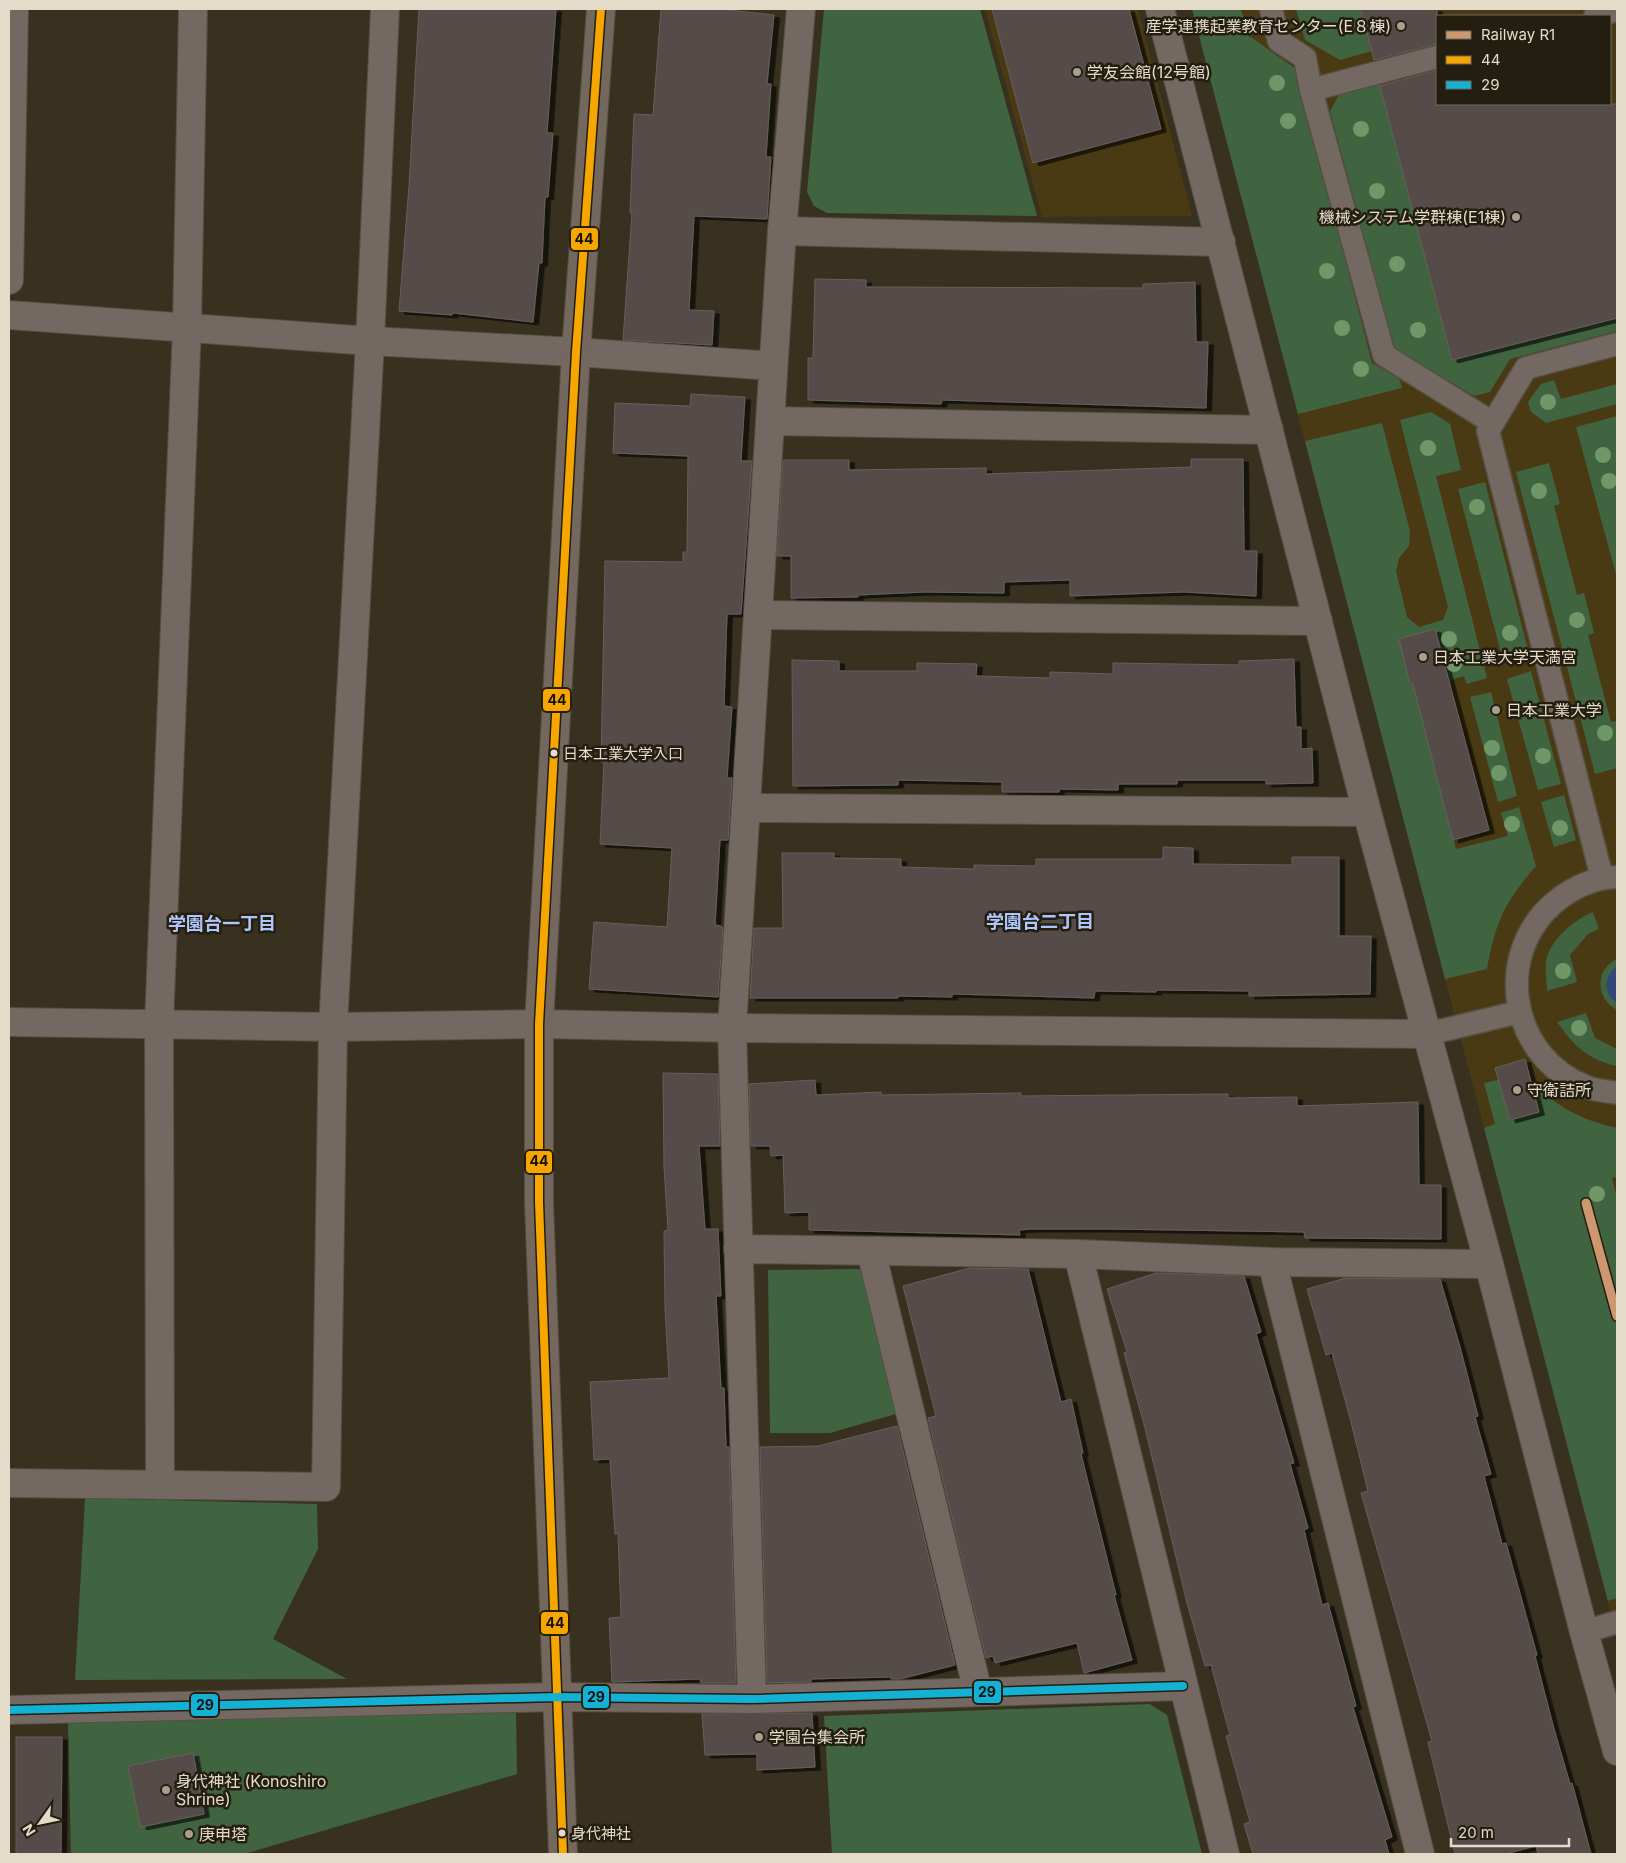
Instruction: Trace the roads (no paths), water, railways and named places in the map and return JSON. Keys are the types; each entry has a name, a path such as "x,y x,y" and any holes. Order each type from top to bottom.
{"main road":[{"path":"563,1854 539,1202 539,1024 576,352 601,9"}],"street":[{"path":"9,280 14,9"},
{"path":"160,1485 159,1024 187,326 192,9"},
{"path":"9,1483 326,1487 333,1027 370,341 385,9"},
{"path":"752,1699 732,1028 782,232 801,9"},
{"path":"1160,9 1367,812 1489,1264 1584,1632 1617,1751"},
{"path":"782,232 1221,242"},
{"path":"9,315 187,326 370,341 576,352 773,366"},
{"path":"770,422 1269,430"},
{"path":"758,615 1318,621"},
{"path":"746,808 1367,812"},
{"path":"9,1022 333,1027 539,1024 732,1028 1427,1034"},
{"path":"738,1249 1078,1254 1272,1262 1489,1264"},
{"path":"871,1251 978,1692"},
{"path":"1078,1254 1225,1854"},
{"path":"1272,1262 1420,1854"},
{"path":"9,1710 557,1697 752,1699 1183,1686"}],"lane":[{"path":"1271,9 1279,40 1305,58 1311,90 1384,355 1493,422"},
{"path":"1598,15 1617,10"},
{"path":"1311,90 1436,57"},
{"path":"1617,344 1526,368 1488,431 1610,877 1569,890 1542,913 1524,942 1516,977 1519,1012 1533,1044 1557,1070 1588,1088 1617,1093"},
{"path":"1427,1034 1519,1012"},
{"path":"1584,1632 1617,1622"}],"water":[{"path":"1617,966 1617,1003 1609,994 1606,984 1609,975"}],"rail line":[{"name":"R1","path":"1586,1203 1617,1316"}],"place":[{"name":"産学連携起業教育センター(E８棟)","path":"1401,26"},
{"name":"学友会館(12号館)","path":"1077,72"},
{"name":"機械システム学群棟(E1棟)","path":"1516,217"},
{"name":"日本工業大学天満宮","path":"1423,657"},
{"name":"日本工業大学","path":"1496,710"},
{"name":"日本工業大学入口","path":"554,753"},
{"name":"守衛詰所","path":"1517,1090"},
{"name":"学園台集会所","path":"759,1737"},
{"name":"身代神社 (Konoshiro Shrine)","path":"166,1790"},
{"name":"身代神社","path":"562,1833"},
{"name":"庚申塔","path":"189,1834"}],"district":[{"name":"学園台二丁目","path":"1040,922"},
{"name":"学園台一丁目","path":"222,924"}]}
